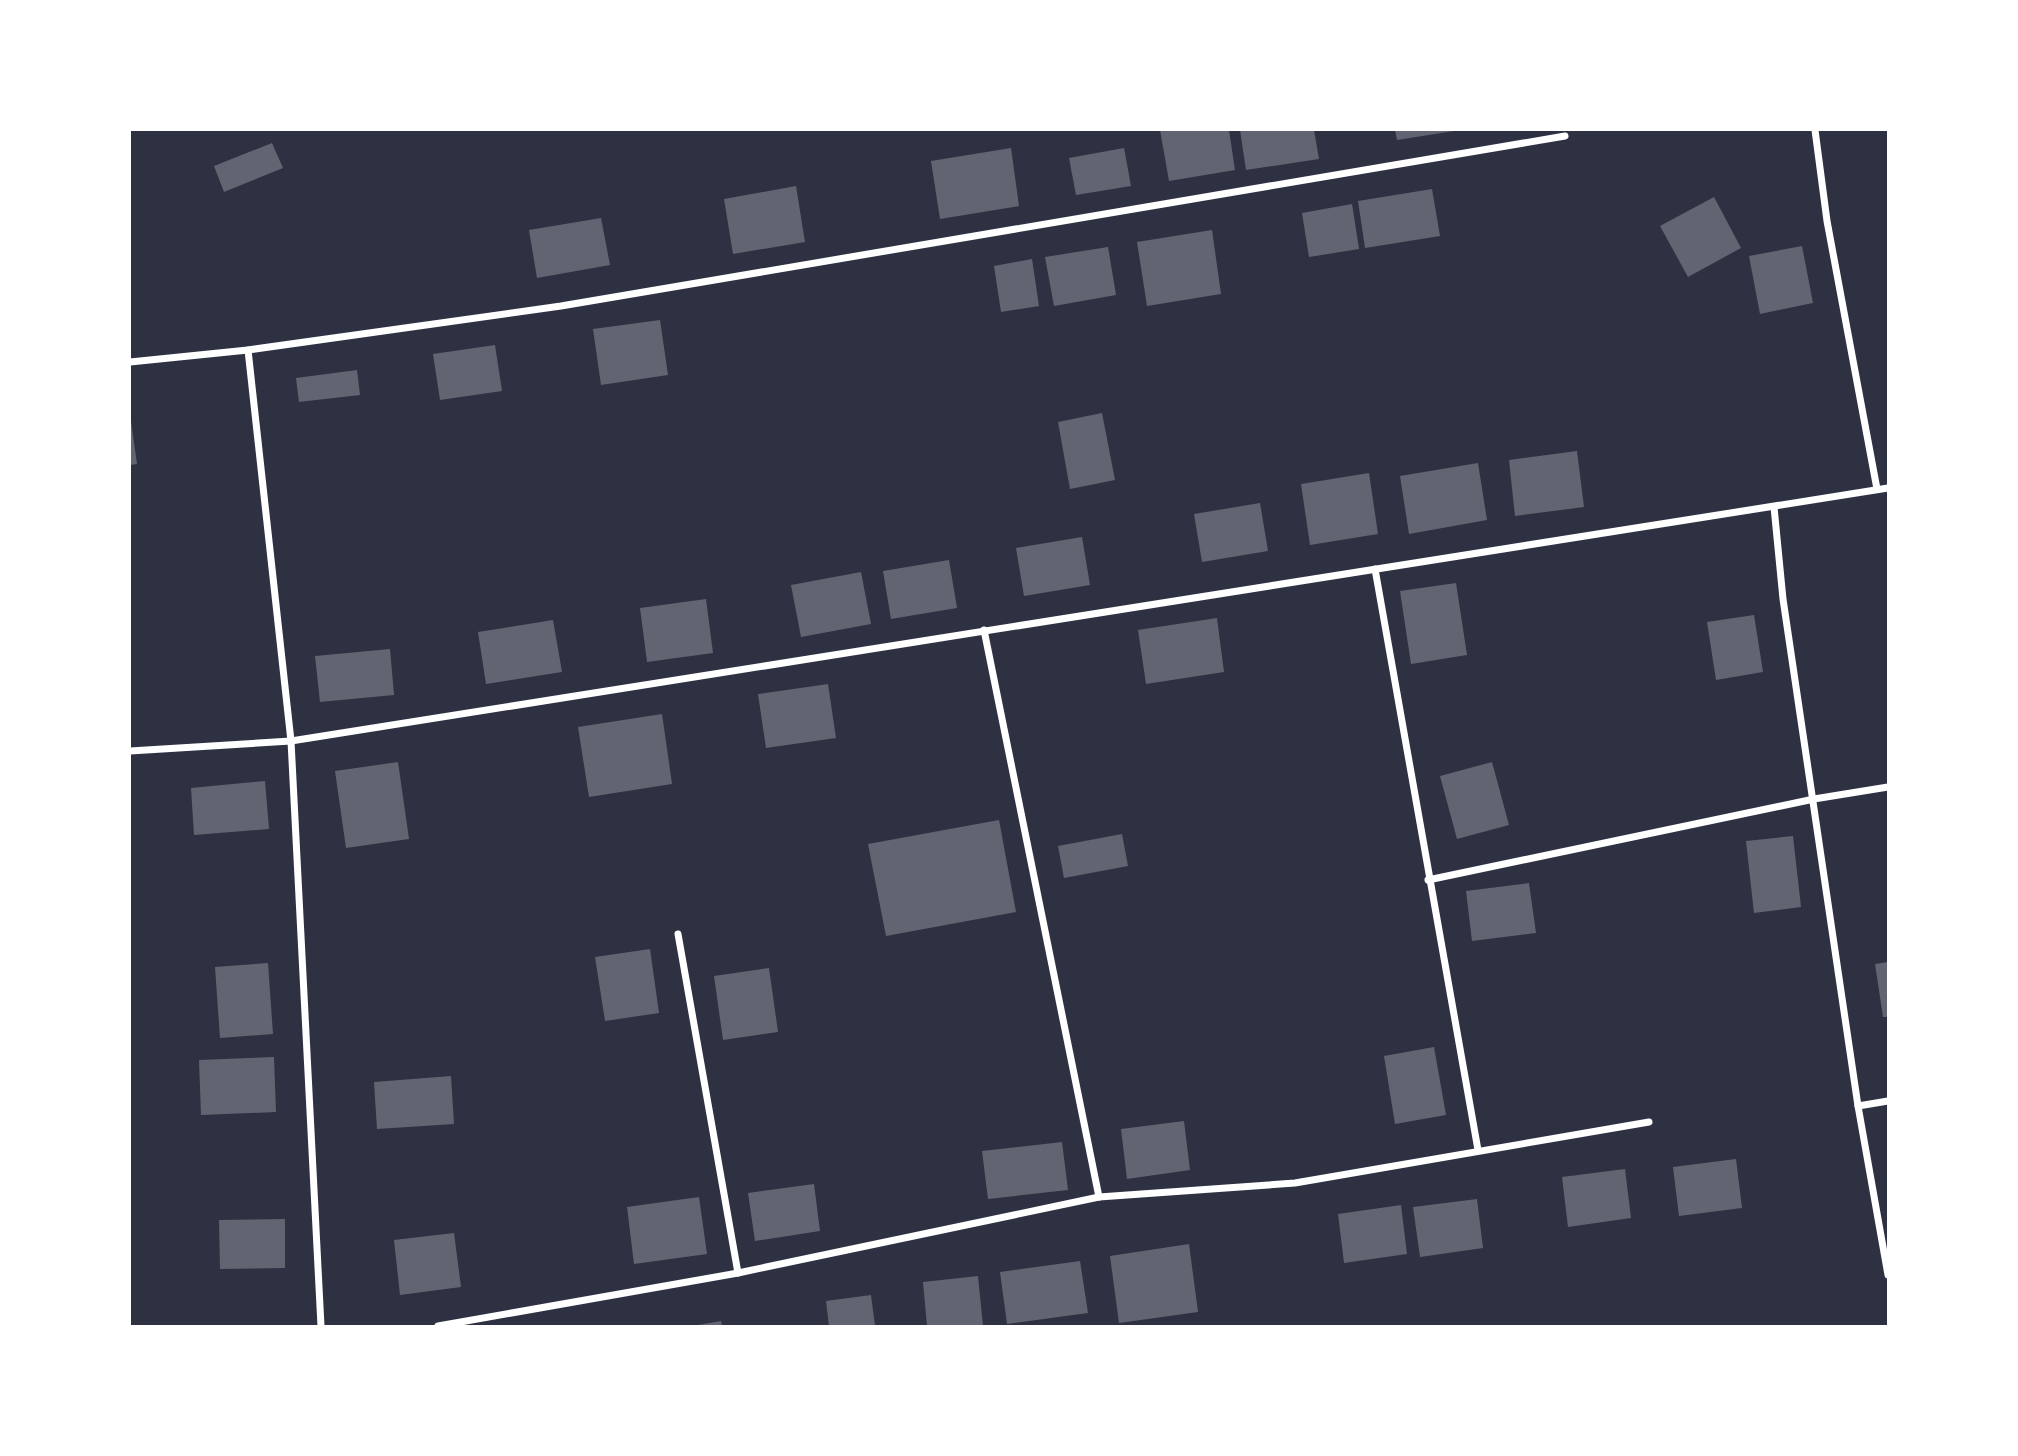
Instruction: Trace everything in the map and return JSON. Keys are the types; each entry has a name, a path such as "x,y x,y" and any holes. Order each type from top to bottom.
{"street":[{"path":"1815,130 1827,221 1877,489"},
{"path":"130,362 248,350 561,306 1565,136"},
{"path":"248,350 291,741 321,1326"},
{"path":"130,751 291,741 1888,488"},
{"path":"1774,507 1783,599 1858,1106 1888,1275"},
{"path":"1374,569 1478,1150"},
{"path":"984,630 1099,1197"},
{"path":"1428,880 1814,799 1888,787"},
{"path":"678,934 738,1273"},
{"path":"1858,1106 1888,1101"},
{"path":"438,1326 738,1273 1099,1197 1295,1183 1648,1122"}],"building":[{"path":"1160,130 1229,130 1235,170 1169,181"},
{"path":"1240,130 1314,130 1319,159 1246,170"},
{"path":"1395,130 1454,130 1454,131 1397,140"},
{"path":"272,143 283,168 224,192 214,166"},
{"path":"1011,148 1019,206 940,219 931,161"},
{"path":"1124,148 1131,186 1076,195 1069,158"},
{"path":"796,186 805,242 733,254 724,199"},
{"path":"1432,189 1440,236 1365,248 1358,201"},
{"path":"1714,197 1741,248 1688,277 1660,226"},
{"path":"1352,204 1359,249 1309,257 1302,213"},
{"path":"601,218 610,265 537,278 529,230"},
{"path":"1212,230 1221,294 1147,306 1137,242"},
{"path":"1802,246 1813,303 1760,314 1749,256"},
{"path":"1108,247 1116,295 1054,306 1045,257"},
{"path":"1032,259 1039,306 1001,312 994,266"},
{"path":"660,320 668,375 601,385 593,329"},
{"path":"495,345 502,391 440,400 433,354"},
{"path":"357,370 360,395 299,402 296,378"},
{"path":"1102,413 1115,480 1070,489 1058,422"},
{"path":"130,414 137,464 130,465"},
{"path":"1577,451 1584,507 1515,516 1509,460"},
{"path":"1478,463 1487,520 1409,534 1400,476"},
{"path":"1369,473 1378,534 1310,545 1301,484"},
{"path":"1260,503 1268,551 1202,562 1194,514"},
{"path":"1082,537 1090,585 1024,596 1016,548"},
{"path":"949,560 957,608 891,619 883,571"},
{"path":"861,572 871,624 801,637 791,585"},
{"path":"1456,583 1467,655 1411,664 1400,591"},
{"path":"706,599 713,653 647,662 640,608"},
{"path":"1754,615 1763,672 1716,680 1707,622"},
{"path":"1217,618 1224,672 1146,684 1138,630"},
{"path":"553,620 562,672 486,684 478,632"},
{"path":"390,649 394,695 320,702 315,656"},
{"path":"828,684 836,738 766,748 758,694"},
{"path":"662,714 672,784 589,797 578,727"},
{"path":"398,762 409,839 346,848 335,771"},
{"path":"1492,762 1509,825 1457,839 1440,776"},
{"path":"265,781 269,829 194,835 191,788"},
{"path":"999,820 1016,912 886,936 868,844"},
{"path":"1122,834 1128,866 1064,878 1058,846"},
{"path":"1793,836 1801,907 1754,913 1746,841"},
{"path":"1529,883 1536,933 1472,941 1466,891"},
{"path":"650,949 659,1013 605,1021 595,957"},
{"path":"1888,962 1888,1017 1883,1017 1875,964"},
{"path":"268,963 273,1034 220,1038 215,967"},
{"path":"769,968 778,1032 723,1040 714,976"},
{"path":"1434,1047 1446,1115 1395,1124 1384,1056"},
{"path":"274,1057 276,1112 201,1115 199,1060"},
{"path":"451,1076 454,1124 377,1129 374,1082"},
{"path":"1184,1121 1190,1170 1127,1179 1121,1129"},
{"path":"1062,1142 1068,1190 988,1199 982,1151"},
{"path":"1736,1159 1742,1208 1679,1216 1673,1167"},
{"path":"1625,1169 1631,1218 1568,1227 1562,1177"},
{"path":"814,1184 820,1231 755,1241 748,1193"},
{"path":"699,1197 707,1254 634,1264 627,1207"},
{"path":"1477,1199 1483,1248 1420,1257 1413,1207"},
{"path":"1401,1205 1407,1254 1344,1263 1338,1214"},
{"path":"285,1219 285,1268 220,1269 219,1220"},
{"path":"454,1233 461,1287 400,1295 394,1240"},
{"path":"1189,1244 1198,1312 1119,1323 1110,1256"},
{"path":"1080,1261 1088,1313 1007,1324 1000,1272"},
{"path":"978,1276 983,1326 927,1326 923,1282"},
{"path":"871,1295 875,1326 829,1326 826,1301"},
{"path":"721,1321 722,1326 698,1326 698,1325"}]}
